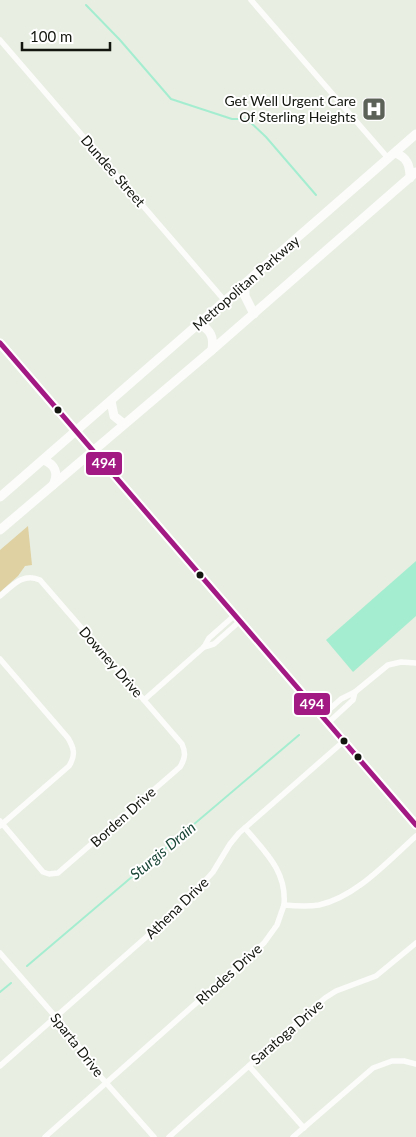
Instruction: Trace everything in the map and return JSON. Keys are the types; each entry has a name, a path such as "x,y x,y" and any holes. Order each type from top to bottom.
{"main road":[{"name":"Metropolitan Parkway","path":"0,497 416,134"},
{"path":"391,156 400,155 407,161 413,175"},
{"name":"Metropolitan Parkway","path":"0,530 254,314 413,175"},
{"path":"245,284 245,296 254,314"},
{"path":"199,324 211,334 212,350"},
{"path":"0,343 416,825"},
{"path":"111,401 114,416 124,424"},
{"path":"43,460 54,467 56,475 53,485"}],"street":[{"path":"251,0 391,156"},
{"name":"Dundee Street","path":"0,40 225,301"},
{"name":"Downey Drive","path":"0,596 21,579 32,577 43,584 182,744 185,754"},
{"path":"144,700 204,647 214,644 237,618"},
{"path":"0,659 68,738 74,752 74,757 69,766 1,824"},
{"path":"325,720 353,700 355,692 388,665 401,662 416,663"},
{"name":"Athena Drive","path":"0,1066 186,902 208,878 230,844 245,828 344,741"},
{"name":"Borden Drive","path":"1,824 43,872 53,874 63,870 180,767 185,754"},
{"path":"245,828 277,868 284,887 284,905 300,906 316,906 344,896 361,884 416,836"},
{"name":"Rhodes Drive","path":"44,1137 264,942 278,925 284,905"},
{"name":"Saratoga Drive","path":"169,1137 331,994 376,976 416,943"},
{"name":"Sparta Drive","path":"0,954 55,1017 106,1082 154,1137"},
{"path":"293,1137 373,1068 392,1061 416,1064"},
{"path":"249,1066 304,1128"}],"shaded area":[{"path":"28,526 32,565 25,566 18,576 0,592 0,550"},
{"path":"416,561 416,616 353,672 326,640"}],"waterway":[{"path":"86,5 120,40 171,99 232,119 247,119 266,137 316,195"},
{"name":"Sturgis Drain","path":"27,966 299,735"},
{"name":"Sturgis Drain","path":"0,992 11,983"}],"transit line":[{"name":"494","path":"0,343 416,825"}],"place":[{"name":"Get Well Urgent Care Of Sterling Heights","path":"374,109"}]}
